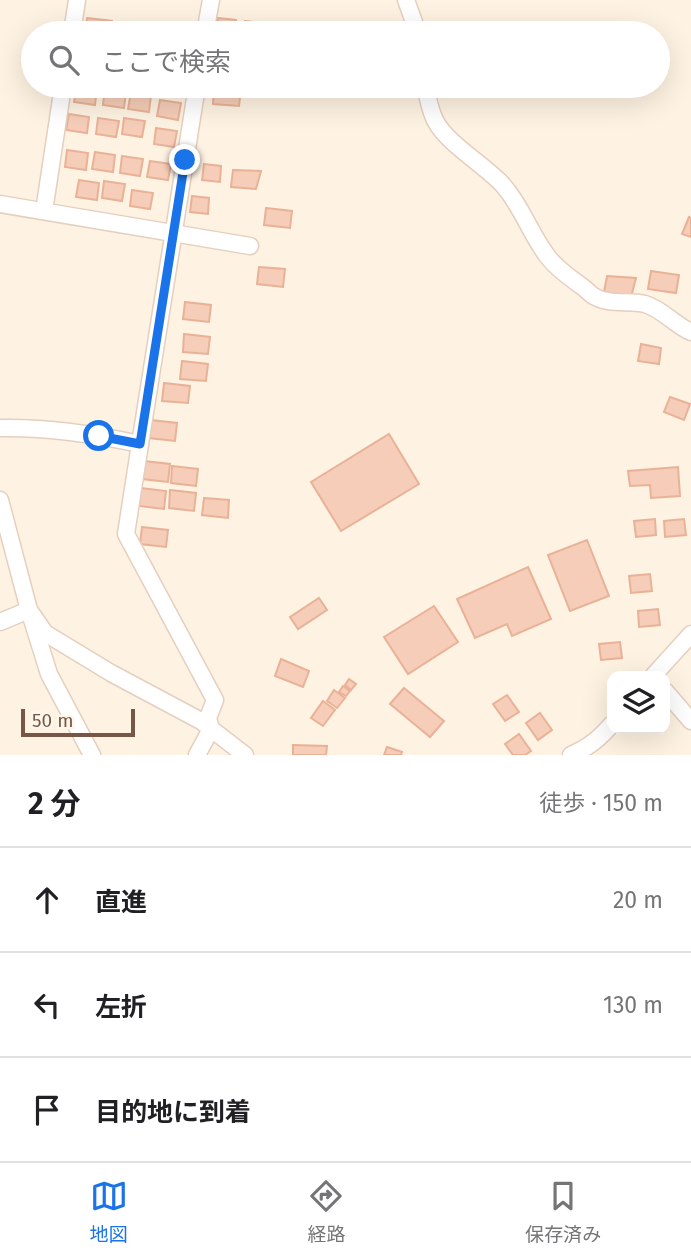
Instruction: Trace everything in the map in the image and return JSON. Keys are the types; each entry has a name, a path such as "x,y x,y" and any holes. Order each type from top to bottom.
{"street":[{"path":"74,21 77,0"},
{"path":"207,21 211,0"},
{"path":"407,0 414,21"},
{"path":"44,211 61,98"},
{"path":"195,98 126,534 215,700 208,718 211,729 197,755"},
{"path":"428,98 435,121 450,140 489,171 504,187 519,205 547,255 561,271 593,295 604,300 643,304 654,308 691,332"},
{"path":"0,204 250,246"},
{"path":"0,429 59,430 140,444"},
{"path":"0,499 49,674 92,755"},
{"path":"29,610 45,634 201,721 245,755"},
{"path":"0,622 29,610"},
{"path":"658,671 691,634"},
{"path":"670,697 691,721"},
{"path":"571,755 600,739 607,730"}],"building":[{"path":"87,18 112,21 87,21"},
{"path":"218,18 236,20 236,21 218,21"},
{"path":"75,98 96,98 95,105 74,102"},
{"path":"104,98 125,98 124,108 103,105"},
{"path":"130,98 151,98 149,112 128,109"},
{"path":"213,98 240,98 239,106 213,104"},
{"path":"160,100 181,103 178,120 157,116"},
{"path":"69,114 89,117 87,133 66,130"},
{"path":"98,118 119,121 116,137 96,134"},
{"path":"124,118 145,121 142,137 122,134"},
{"path":"156,128 177,131 174,147 154,144"},
{"path":"67,150 88,153 86,170 65,167"},
{"path":"95,152 115,155 113,172 92,169"},
{"path":"122,156 143,159 140,176 120,173"},
{"path":"150,161 171,164 168,180 147,177"},
{"path":"204,164 221,166 220,182 202,180"},
{"path":"233,170 261,171 256,189 231,187"},
{"path":"79,180 99,183 97,200 76,197"},
{"path":"104,181 125,184 122,201 102,198"},
{"path":"132,190 153,193 150,209 130,206"},
{"path":"192,196 209,198 208,214 190,212"},
{"path":"266,208 292,211 290,228 264,225"},
{"path":"689,217 691,218 691,237 682,234"},
{"path":"259,267 285,269 283,287 257,284"},
{"path":"651,271 679,275 676,293 648,289"},
{"path":"607,276 636,278 631,297 604,292"},
{"path":"185,302 211,305 209,322 183,319"},
{"path":"184,334 210,337 208,354 183,352"},
{"path":"641,344 661,348 659,364 638,361"},
{"path":"182,361 208,364 206,381 180,379"},
{"path":"164,383 190,386 188,403 162,401"},
{"path":"670,397 690,404 684,420 664,412"},
{"path":"151,420 177,423 175,441 149,438"},
{"path":"389,434 419,484 341,531 311,482"},
{"path":"144,461 170,464 168,482 142,479"},
{"path":"172,466 198,469 196,486 171,483"},
{"path":"678,467 680,496 651,498 650,485 630,486 628,471"},
{"path":"141,488 166,491 164,509 139,506"},
{"path":"170,490 196,493 194,511 169,508"},
{"path":"204,498 229,500 228,518 202,515"},
{"path":"655,519 656,535 636,537 634,521"},
{"path":"684,519 686,535 665,537 664,521"},
{"path":"142,527 168,530 166,547 140,544"},
{"path":"587,540 609,596 570,611 548,555"},
{"path":"528,567 551,619 512,636 507,624 475,638 457,599"},
{"path":"650,574 652,591 631,593 629,576"},
{"path":"319,598 327,610 298,629 290,617"},
{"path":"434,606 458,642 408,674 384,637"},
{"path":"658,609 660,625 639,627 638,611"},
{"path":"620,642 622,658 601,660 599,644"},
{"path":"281,659 309,671 303,687 275,676"},
{"path":"349,679 356,684 351,690 345,685"},
{"path":"343,686 350,691 346,696 339,692"},
{"path":"404,688 444,721 430,737 390,704"},
{"path":"334,690 345,698 337,708 327,701"},
{"path":"507,695 519,712 505,721 493,704"},
{"path":"323,701 335,710 323,726 311,718"},
{"path":"540,713 552,730 538,740 526,723"},
{"path":"519,734 531,751 525,755 513,755 505,744"},
{"path":"293,745 327,746 326,755 293,755"},
{"path":"387,747 402,752 401,755 384,755"}],"route":[{"path":"99,436 140,444 185,160"}]}
